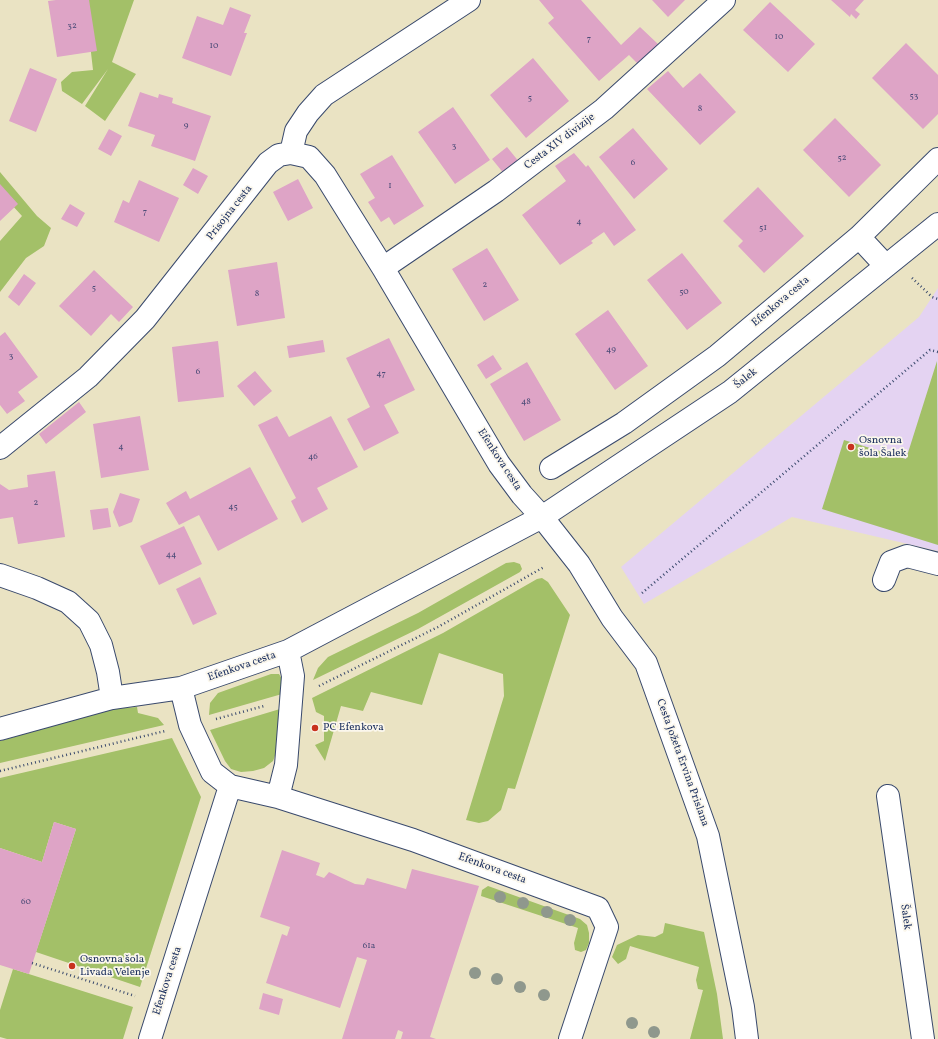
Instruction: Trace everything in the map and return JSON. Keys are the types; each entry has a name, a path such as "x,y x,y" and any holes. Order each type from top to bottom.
{"street":[{"path":"292,153 296,131 308,113 324,96 469,0"},
{"name":"Cesta XIV divizije","path":"383,268 496,191 604,109 724,0"},
{"name":"Efenkova cesta","path":"0,729 112,698 181,688 288,651 542,517 522,496 499,464 326,175 309,156 292,153"},
{"name":"Prisojna cesta","path":"0,448 88,377 146,319 268,164 280,155 292,153"},
{"name":"Efenkova cesta","path":"550,468 624,423 718,356 859,237 938,159"},
{"name":"Šalek","path":"542,517 730,392 938,224"},
{"path":"859,237 889,263"},
{"name":"Cesta Jožeta Ervina Prislana","path":"542,517 579,564 612,618 646,663 708,836 743,1007 747,1039"},
{"path":"884,580 891,562 908,556 938,564"},
{"path":"0,575 68,602 89,620 101,645 108,672 112,698"},
{"path":"278,797 286,765 293,676 288,651"},
{"name":"Efenkova cesta","path":"181,688 190,725 212,772 230,786 278,797 413,840 598,908 606,927 570,1039"},
{"name":"Efenkova cesta","path":"150,1039 230,786"},
{"name":"Šalek","path":"888,796 923,1039"}],"path":[{"path":"889,263 932,297 938,299"},
{"path":"642,593 930,350 938,352"},
{"path":"32,963 140,998"}],"shaded area":[{"name":"Osnovna šola Šalek","path":"938,288 938,551 792,517 644,604 621,567 919,317"}],"green space":[{"path":"85,0 134,0 112,62 136,74 105,121 85,106 108,69 82,104 62,91 61,82 72,72 93,70"},
{"path":"0,172 37,216 51,228 44,246 26,258 0,292 0,241 22,216 0,192"},
{"path":"937,361 938,545 822,509 844,440 906,459"},
{"path":"514,562 520,564 522,569 520,572 418,629 313,680 318,668 328,657 418,613 506,563"},
{"path":"542,578 548,582 570,615 515,789 508,788 501,810 488,821 479,823 466,820 504,696 503,674 439,653 422,705 371,692 363,711 341,706 325,761 315,745 324,741 324,716 316,712 312,698 443,633 537,579"},
{"path":"271,674 279,674 282,679 282,694 209,715 210,703 218,693"},
{"path":"137,707 138,713 158,718 164,725 0,763 0,741 112,709"},
{"path":"280,709 276,753 273,761 264,768 253,771 241,772 231,769 225,761 210,730"},
{"path":"172,738 201,797 140,987 36,952 76,829 54,822 42,862 0,848 0,778"},
{"path":"488,886 580,919 587,925 589,933 589,943 586,950 581,952 575,950 574,943 578,928 481,896 482,890"},
{"path":"665,923 704,932 717,994 723,1039 690,1039 703,990 698,989 696,980 699,967 630,946 626,959 618,964 612,957 617,945 638,935 655,937 663,933"},
{"path":"13,969 133,1007 123,1039 7,1039 0,1037 0,1010"}],"building":[{"path":"89,0 97,51 57,57 48,1"},
{"path":"539,0 581,0 621,45 640,27 658,44 638,64 629,55 599,81 548,23 554,18"},
{"path":"652,0 685,0 668,17"},
{"path":"831,0 864,0 855,10 860,14 856,19 851,14 850,17"},
{"path":"770,2 815,44 788,72 743,30"},
{"path":"230,7 251,15 244,33 247,33 231,76 182,58 197,16 223,25"},
{"path":"906,43 938,75 938,114 923,129 872,78"},
{"path":"533,58 569,101 526,138 490,95"},
{"path":"30,68 57,79 36,132 9,121"},
{"path":"668,71 683,88 700,73 736,112 700,145 647,89"},
{"path":"140,92 158,98 159,94 173,98 172,103 211,116 195,161 151,146 155,135 128,126"},
{"path":"453,107 490,160 455,184 418,132"},
{"path":"835,118 881,165 849,197 803,150"},
{"path":"633,128 668,169 634,199 599,157"},
{"path":"109,129 122,136 111,156 98,149"},
{"path":"507,147 520,163 505,175 492,159"},
{"path":"574,153 586,167 588,165 636,230 614,246 604,232 591,241 593,243 560,265 522,215 566,181 555,166"},
{"path":"392,155 424,206 394,225 389,217 381,222 368,202 375,198 360,174"},
{"path":"193,168 208,176 198,194 183,185"},
{"path":"298,179 313,208 288,221 273,192"},
{"path":"139,180 179,198 159,242 114,222 123,200 129,203"},
{"path":"0,184 18,204 0,221"},
{"path":"758,187 804,236 764,273 738,246 743,241 723,221"},
{"path":"70,204 85,213 77,227 61,219"},
{"path":"487,248 519,300 484,321 452,269"},
{"path":"682,253 722,303 687,330 647,280"},
{"path":"277,262 285,318 237,326 228,270"},
{"path":"94,270 133,307 119,322 111,314 91,336 59,306"},
{"path":"24,274 36,283 19,306 8,297"},
{"path":"608,310 648,366 615,390 575,334"},
{"path":"5,332 38,377 18,392 25,401 7,414 0,405 0,336"},
{"path":"389,338 415,390 384,405 399,433 364,451 347,419 370,407 346,358"},
{"path":"323,340 325,352 289,358 287,346"},
{"path":"218,341 224,397 178,402 172,347"},
{"path":"493,355 502,369 486,379 477,365"},
{"path":"527,362 561,420 524,441 490,384"},
{"path":"255,371 272,391 254,406 237,386"},
{"path":"79,402 86,412 46,444 39,434"},
{"path":"140,416 149,470 101,478 93,424"},
{"path":"277,416 289,437 331,416 358,467 317,488 328,509 302,523 291,501 296,498 258,425"},
{"path":"250,467 278,519 218,551 199,515 179,525 166,503 186,491 190,499"},
{"path":"55,471 65,537 18,544 13,517 0,519 0,484 9,490 28,487 27,475"},
{"path":"120,493 140,499 132,522 119,527 113,512"},
{"path":"108,508 111,527 93,530 90,510"},
{"path":"184,526 202,564 159,585 140,546"},
{"path":"200,577 217,614 193,625 176,589"},
{"path":"54,822 76,829 29,974 0,965 0,848 42,862"},
{"path":"282,850 320,863 316,875 324,878 329,872 355,884 364,885 367,878 406,889 412,869 479,886 430,1037 436,1039 401,1039 403,1032 398,1030 395,1039 342,1039 367,960 357,957 340,1008 266,983 282,934 287,936 290,927 260,917"},
{"path":"263,993 283,999 279,1015 259,1009"}],"place":[{"name":"Osnovna šola Šalek","path":"851,447"},
{"name":"PC Efenkova","path":"315,728"},
{"name":"Osnovna šola Livada Velenje","path":"72,966"}]}
